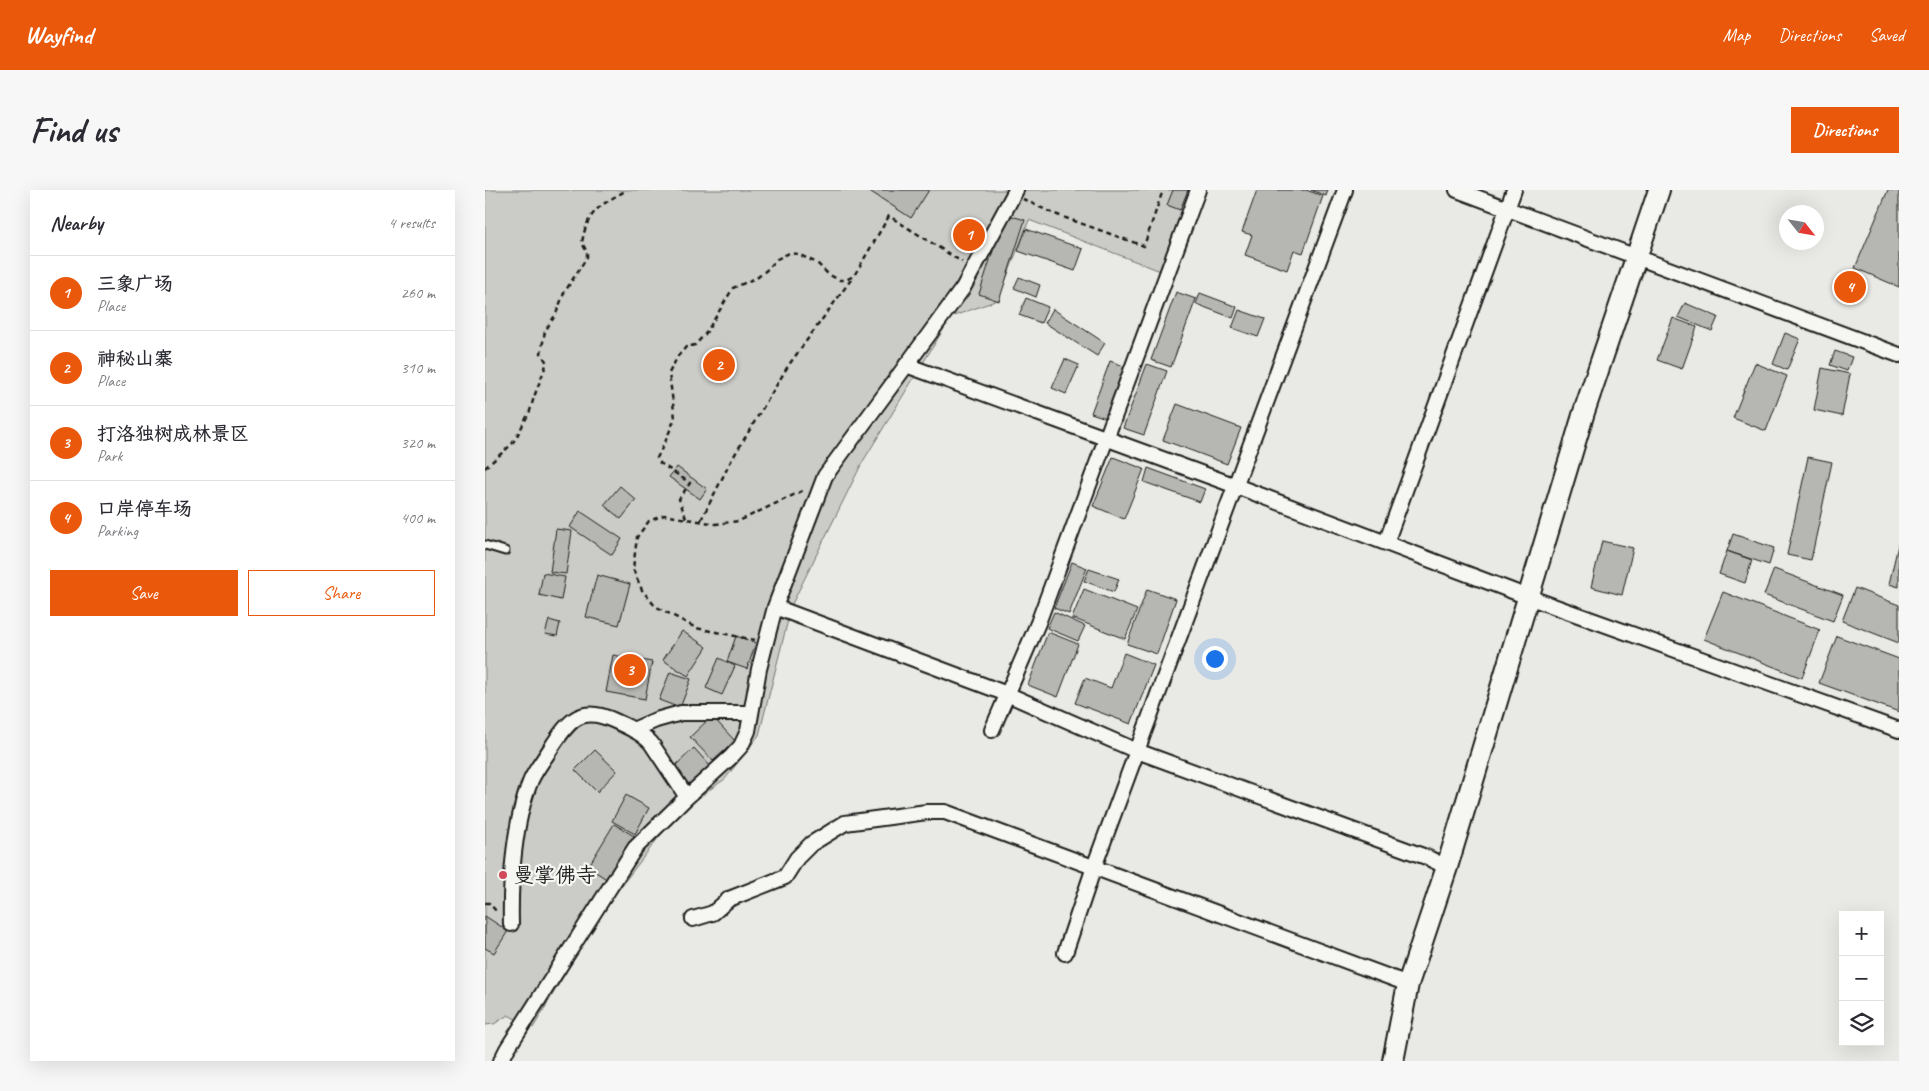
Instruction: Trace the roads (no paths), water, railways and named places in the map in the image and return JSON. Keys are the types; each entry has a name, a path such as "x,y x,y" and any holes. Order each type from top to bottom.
{"street":[{"path":"993,730 1038,622 1198,190"},
{"path":"1065,953 1094,867 1345,190"},
{"path":"1457,190 1899,355"},
{"path":"1386,543 1514,190"},
{"path":"1393,1061 1408,984 1447,867 1584,412 1659,190"},
{"path":"501,1061 635,848 687,796 731,758 741,746 748,731 775,607 825,476 963,288 1014,192"},
{"path":"906,365 1235,486 1528,597 1899,730"},
{"path":"775,607 1007,694 1137,751 1426,857 1447,867"},
{"path":"511,924 511,898 517,834 527,791 533,777 568,724 591,713 601,715 633,730 651,743 687,796"},
{"path":"633,730 656,720 681,714 751,713"},
{"path":"693,919 713,913 729,899 785,878 797,858 811,844 845,824 927,812 945,812 1408,984"}],"lane":[{"path":"485,545 505,551"}],"place":[{"name":"三象广场","path":"969,235"},
{"name":"口岸停车场","path":"1850,287"},
{"name":"神秘山寨","path":"719,365"},
{"name":"打洛独树成林景区","path":"630,670"},
{"name":"曼掌佛寺","path":"503,875"}]}
